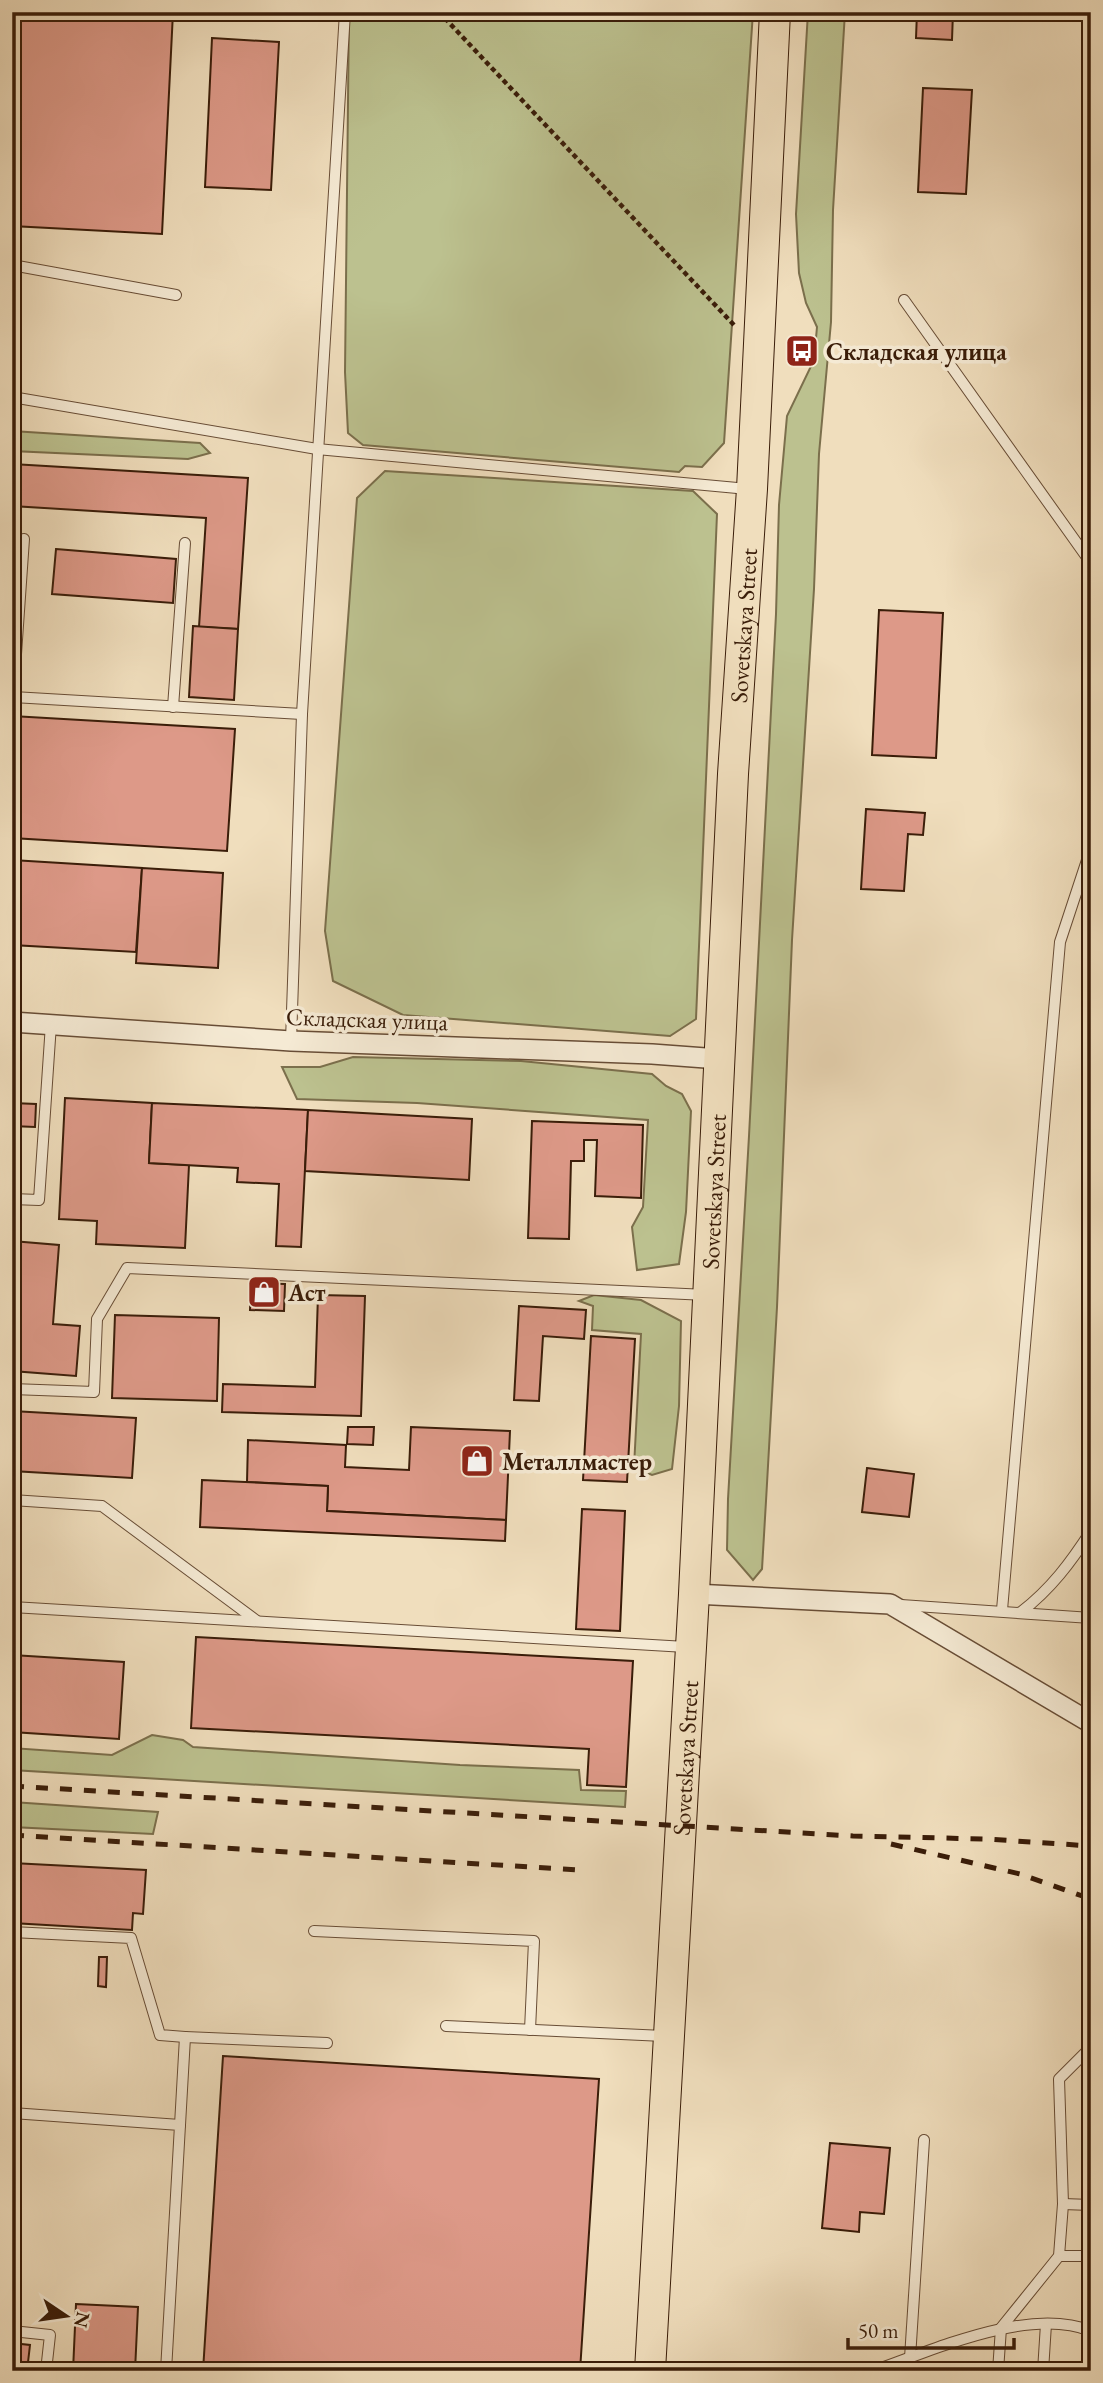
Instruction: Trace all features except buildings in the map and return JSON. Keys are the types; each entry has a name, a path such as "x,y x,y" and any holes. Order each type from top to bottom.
{"main road":[{"name":"Sovetskaya Street","path":"650,2371 694,1594 733,774 751,489 775,12"}],"street":[{"name":"Складская улица","path":"12,1022 291,1041 652,1054 719,1059"},
{"path":"694,1594 890,1604 1091,1723"}],"lane":[{"path":"291,1041 302,714 345,12"},
{"path":"12,265 176,295"},
{"path":"904,300 1091,563"},
{"path":"12,397 317,449 751,489"},
{"path":"24,539 13,697 302,714"},
{"path":"173,707 185,543"},
{"path":"1002,1611 1060,942 1091,848"},
{"path":"12,1199 40,1200 51,1023"},
{"path":"12,1389 94,1392 97,1319 127,1268 707,1295"},
{"path":"12,1500 102,1506 257,1622"},
{"path":"1021,1612 1039,1598 1067,1568 1091,1531"},
{"path":"890,1604 1091,1618"},
{"path":"12,1607 690,1647"},
{"path":"314,1931 534,1941 530,2030"},
{"path":"12,1932 131,1938 160,2035 327,2043"},
{"path":"446,2026 668,2036"},
{"path":"166,2371 186,2036"},
{"path":"998,2371 1001,2328 1059,2256 1063,2204 1059,2078 1086,2052 1091,2052"},
{"path":"12,2113 180,2125"},
{"path":"910,2358 924,2140"},
{"path":"1063,2204 1091,2205"},
{"path":"1059,2256 1091,2256"},
{"path":"873,2371 1001,2328 1046,2324 1078,2326 1091,2331"},
{"path":"1042,2371 1046,2324"},
{"path":"12,2331 50,2335 46,2371"}],"path":[{"path":"439,12 737,329"}],"green space":[{"path":"349,12 753,12 724,443 702,467 685,466 679,472 363,445 348,433 345,372"},
{"path":"808,12 845,12 833,210 831,322 819,454 814,589 792,940 766,1501 762,1569 753,1580 727,1550 728,1499 776,614 779,505 787,416 814,360 817,327 806,303 799,273 796,214"},
{"path":"12,431 200,443 210,453 188,459 12,451"},
{"path":"385,471 693,491 717,514 696,1019 670,1036 403,1015 333,981 325,931 357,498"},
{"path":"353,1057 521,1061 652,1074 666,1086 682,1094 691,1111 686,1212 679,1264 637,1270 632,1227 643,1207 648,1120 417,1103 297,1099 282,1067 320,1067"},
{"path":"594,1295 641,1300 681,1321 679,1406 672,1469 652,1475 634,1467 641,1334 592,1330 593,1306 579,1301"},
{"path":"152,1735 183,1740 193,1747 579,1770 581,1790 626,1791 625,1807 12,1770 12,1748 112,1755"},
{"path":"12,1802 158,1812 153,1834 12,1827"}],"railway":[{"path":"12,1786 853,1836 986,1839 1091,1846"},
{"path":"12,1835 578,1870"},
{"path":"891,1844 1020,1874 1091,1899"}],"place":[{"name":"Складская улица","path":"802,351"},
{"name":"Аст","path":"264,1292"},
{"name":"Металлмастер","path":"477,1461"}]}
